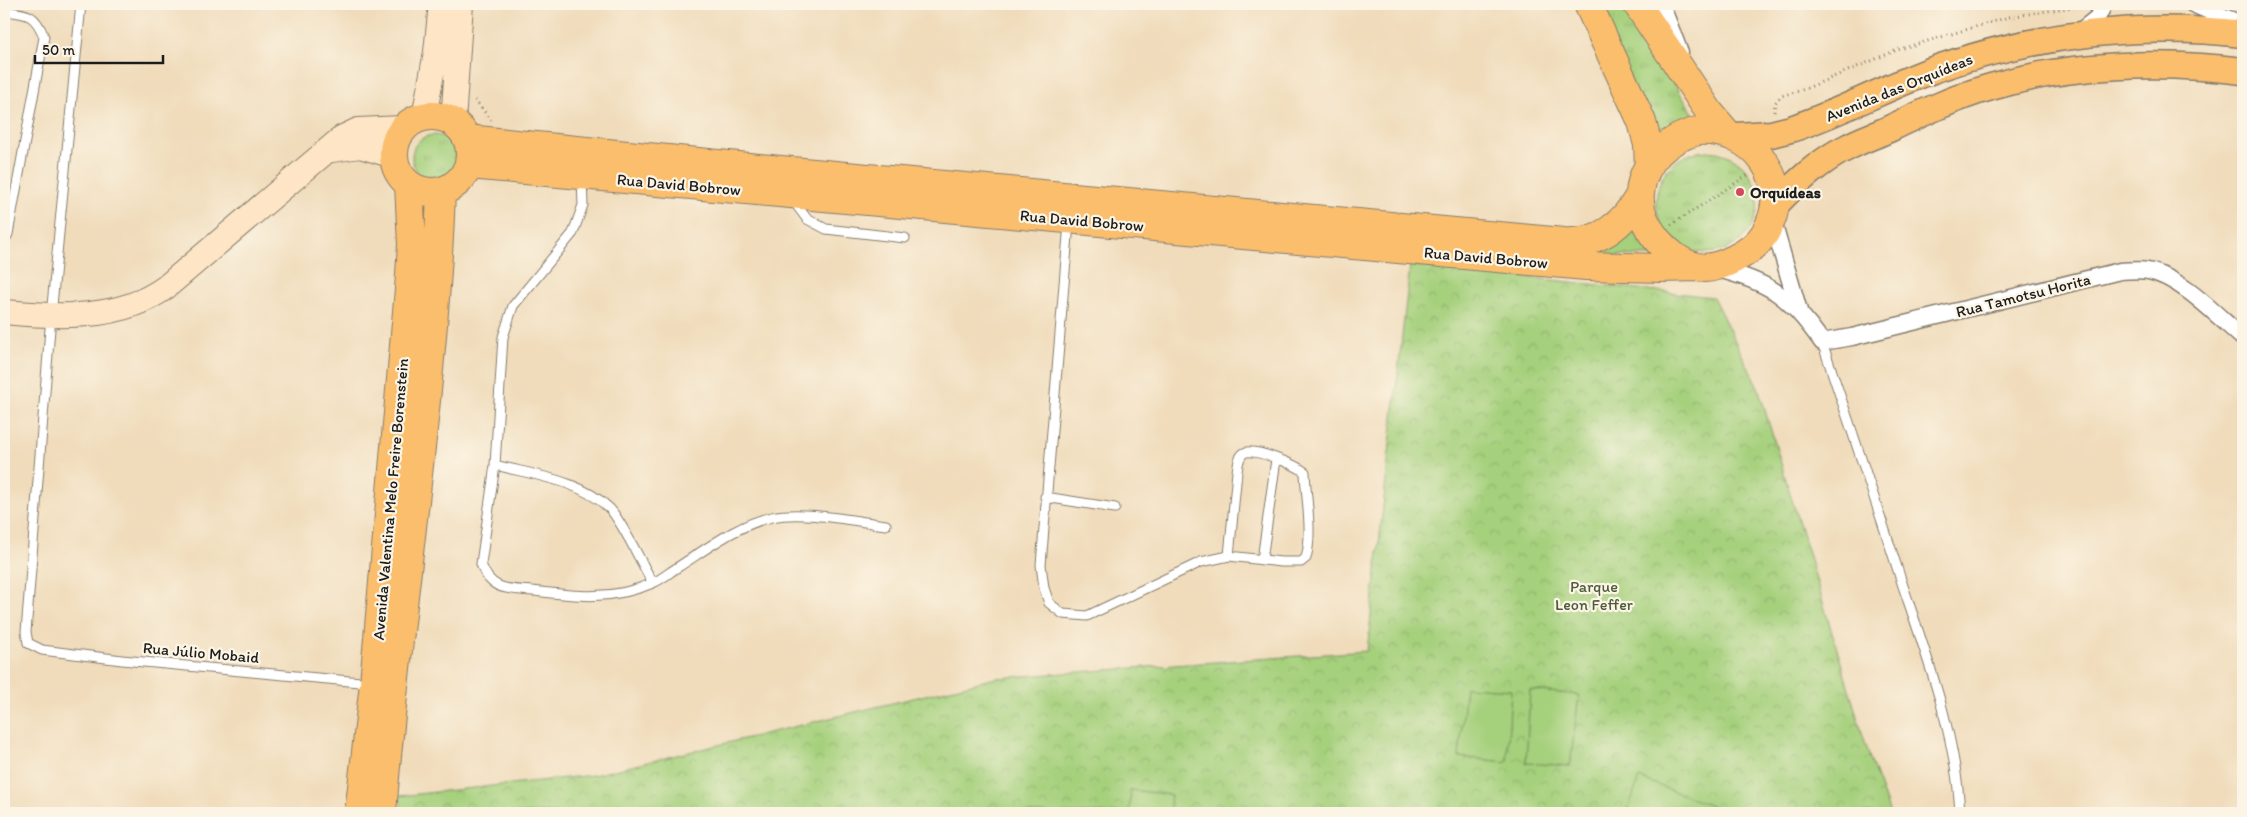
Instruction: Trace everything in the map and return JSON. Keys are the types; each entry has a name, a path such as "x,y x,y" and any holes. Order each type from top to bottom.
{"highway":[{"path":"1588,4 1642,122 1648,145 1649,166"},
{"path":"1637,4 1710,113 1731,135 1751,146 1766,164 1773,183 1773,212"},
{"path":"444,118 463,142 458,182 441,191 430,192 409,185 398,171 394,156 396,141 414,122 444,118"},
{"name":"Rua David Bobrow","path":"463,142 1569,243 1594,240 1614,228 1632,208 1640,195 1649,166 1660,151 1681,136 1698,131 1731,135"},
{"name":"Rua David Bobrow","path":"463,142 582,175 1586,266 1662,268 1704,267 1725,263 1751,249 1765,233 1773,212"},
{"name":"Avenida Valentina Melo Freire Borenstein","path":"359,813 374,683 412,244 409,185"},
{"name":"Avenida Valentina Melo Freire Borenstein","path":"384,809 424,424 439,242 441,191"},
{"path":"1640,195 1648,227 1654,236 1675,256 1704,267"}],"main road":[{"path":"4,312 50,316 116,309 153,297 330,150 339,140 358,130 414,122 436,52 441,4"},
{"path":"460,4 463,142"},
{"name":"Avenida das Orquídeas","path":"1731,135 1771,134 1791,130 1940,68 1985,54 2076,34 2173,29 2243,34"},
{"name":"Avenida das Orquídeas","path":"1773,212 1814,168 1849,146 1931,110 1991,87 2027,78 2097,69 2147,66 2243,71"},
{"path":"330,150 360,146 394,156"}],"street":[{"path":"1661,4 1688,79"},
{"path":"2076,34 2097,18 2104,4"},
{"path":"2193,4 2243,25"},
{"path":"1773,212 1799,311"},
{"path":"1704,267 1749,277 1772,290 1799,311 1822,342"},
{"name":"Rua Tamotsu Horita","path":"1822,342 1852,337 2120,271 2147,270 2166,277 2182,287 2243,338"}],"lane":[{"path":"50,316 81,4"},
{"path":"4,12 28,14 39,24 44,37 8,234 4,240"},
{"path":"582,175 583,205 573,233 513,306 503,337 495,465 481,564 485,576 492,584 506,588 589,597 620,593 653,583 728,535 748,525 773,517 792,515 886,524"},
{"path":"789,194 801,212 815,225 826,229 905,238"},
{"path":"1070,219 1045,497 1041,566 1044,588 1049,603 1063,614 1086,616 1201,562 1229,556 1301,562 1306,558 1308,550 1304,472 1298,466 1249,452 1243,454 1239,459 1229,556"},
{"name":"Rua Júlio Mobaid","path":"50,316 26,632 28,643 42,650 122,660 374,683"},
{"path":"1822,342 1916,623 1949,734 1958,778 1960,813"},
{"path":"1262,560 1276,459"},
{"path":"495,465 562,483 593,496 611,510 653,583"},
{"path":"1045,497 1115,508"}],"green space":[{"path":"1595,4 1622,4 1702,127 1659,144"},
{"path":"434,135 446,139 452,145 456,157 452,169 446,175 434,179 422,175 416,169 412,157 416,145 422,139"},
{"path":"1707,151 1726,155 1743,166 1754,183 1758,202 1754,221 1743,238 1726,249 1707,253 1688,249 1671,238 1660,221 1656,202 1660,183 1671,166 1688,155"},
{"path":"1639,229 1655,256 1583,255 1616,244"},
{"name":"Parque Leon Feffer","path":"1410,265 1713,297 1758,387 1871,762 1890,813 403,813 399,796 594,775 996,678 1367,651"},
{"path":"1466,687 1511,690 1507,762 1459,757"},
{"path":"1530,690 1579,695 1570,766 1526,763"},
{"path":"1639,778 1730,813 1627,813"},
{"path":"1131,790 1171,795 1169,813 1129,813"}],"place":[{"name":"Orquídeas","path":"1740,192"}]}
